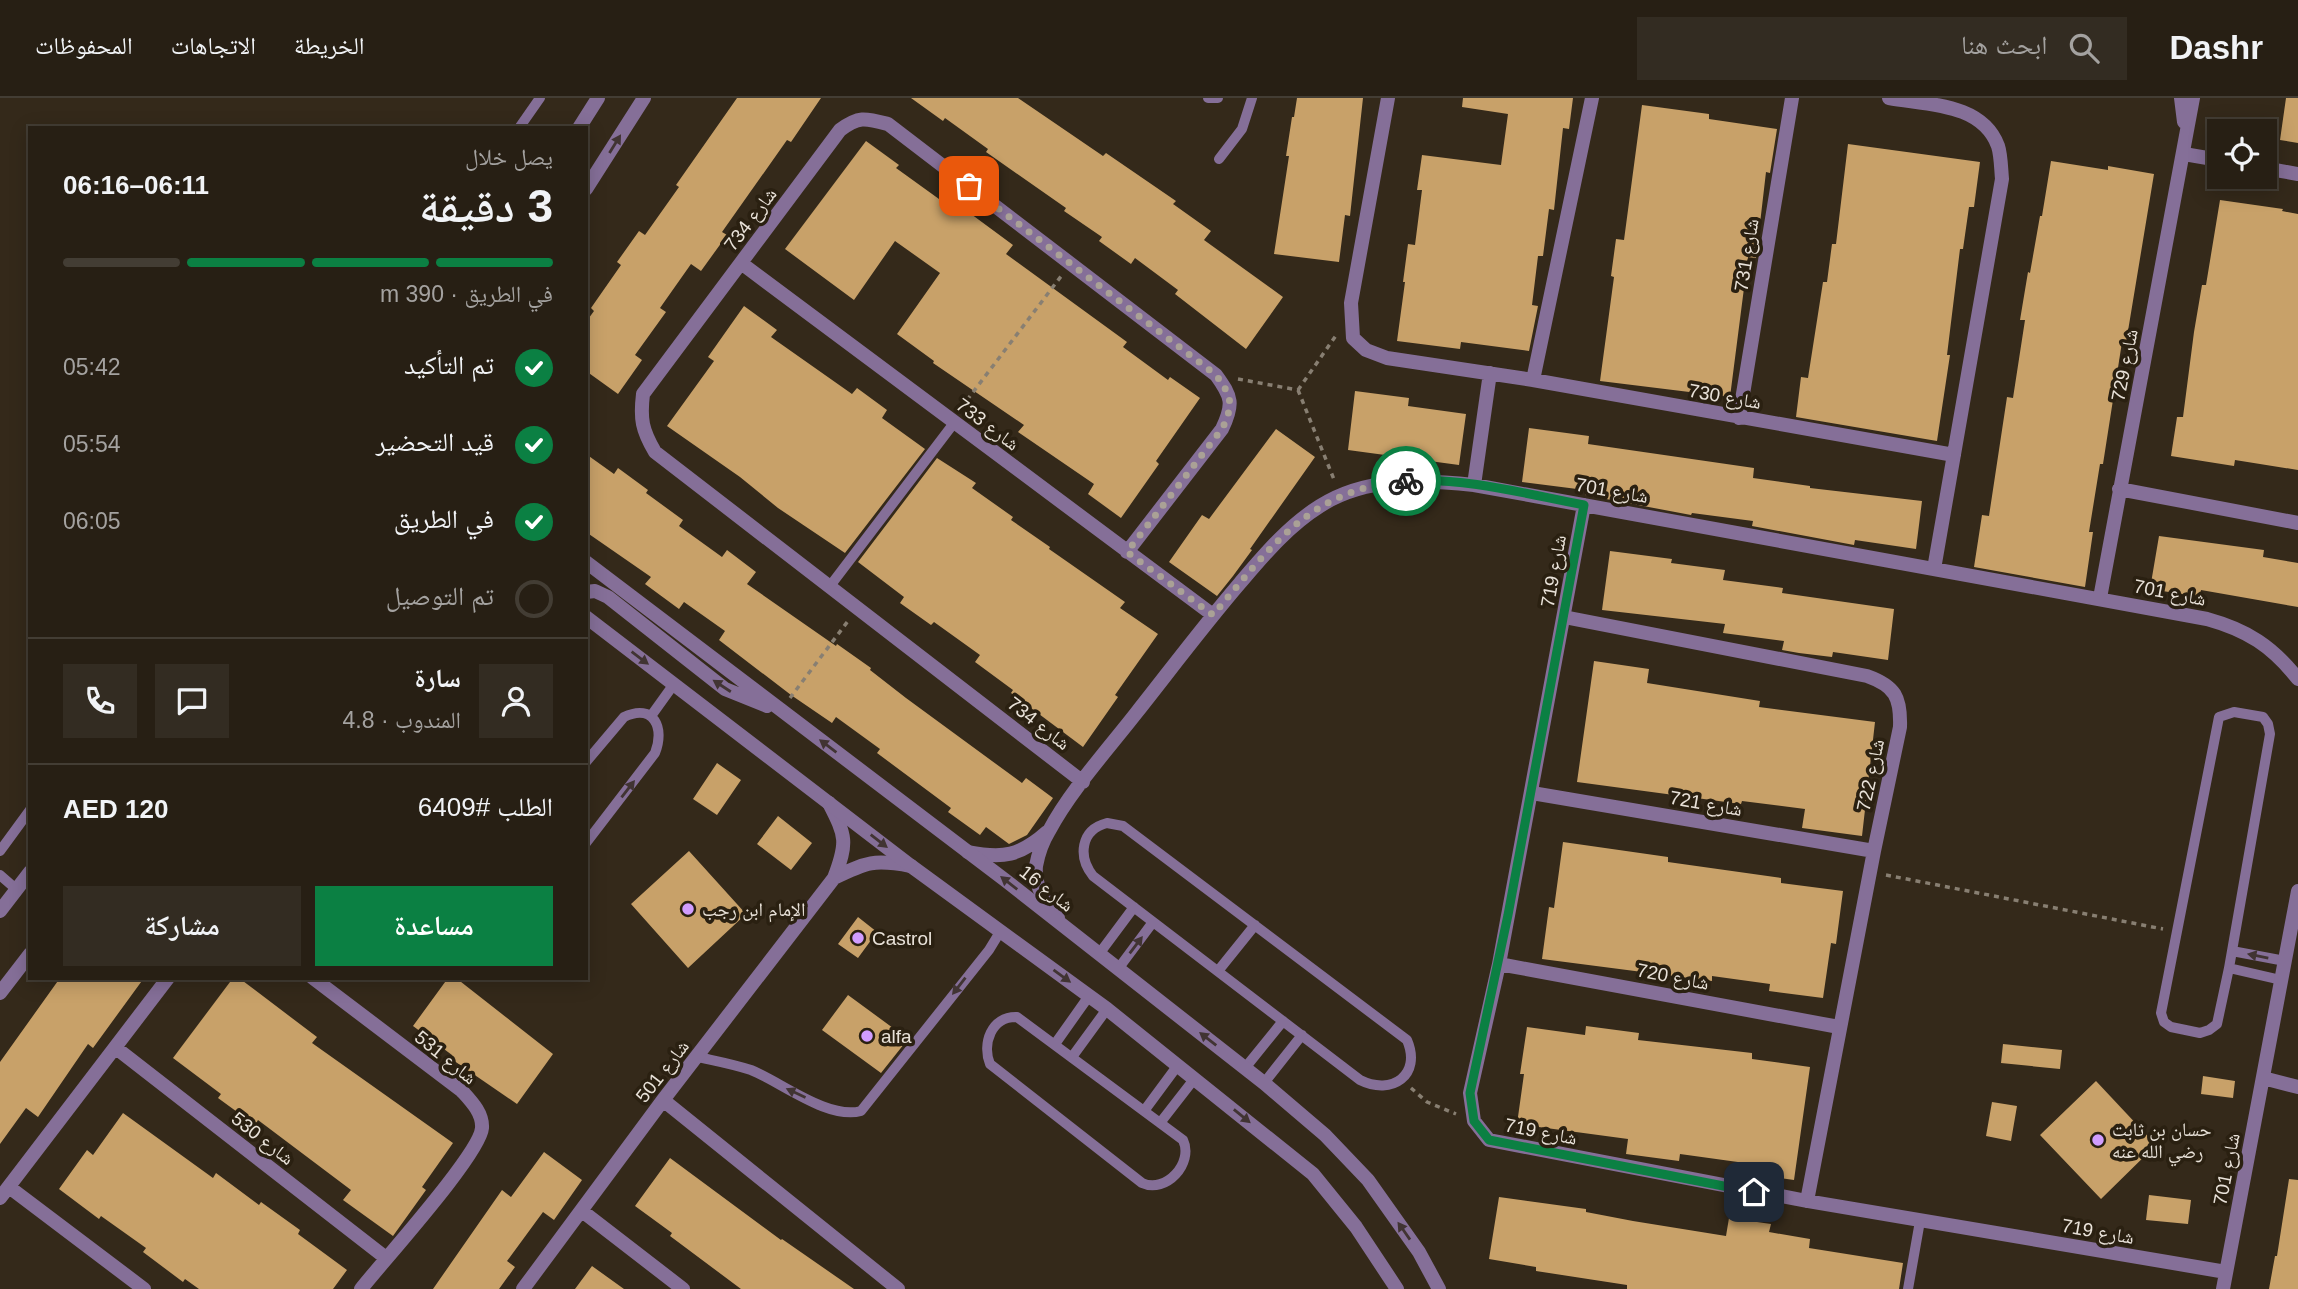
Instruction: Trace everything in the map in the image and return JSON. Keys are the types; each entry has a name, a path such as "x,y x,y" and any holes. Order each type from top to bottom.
{"street":[{"path":"580,126 598,98"},
{"path":"588,186 644,98"},
{"name":"شارع 730","path":"1388,98 1351,303 1353,338 1366,350 1387,358 1533,380 1954,455"},
{"path":"1533,380 1592,98"},
{"name":"شارع 731","path":"1739,418 1792,98"},
{"path":"1889,98 1968,112 1988,128 1998,147 2002,178 1934,569"},
{"name":"شارع 729","path":"2182,98 2185,147"},
{"name":"شارع 729","path":"2100,598 2193,98"},
{"name":"شارع 734","path":"1083,782 655,452 647,438 640,417 643,394 840,130 855,120 868,119 888,124 1216,375 1229,393 1230,412 1222,429 1127,552"},
{"path":"2185,147 2207,155"},
{"path":"2277,170 2298,174"},
{"name":"شارع 733","path":"741,263 1213,615"},
{"path":"1474,485 1490,373"},
{"name":"شارع 701","path":"968,852 992,857 1015,854 1030,847 1048,831 1213,615 1265,554 1294,525 1321,505 1340,495 1391,482 1430,479 1474,485 2207,619 2237,627 2261,642 2284,660 2298,679"},
{"path":"2119,489 2298,523"},
{"name":"شارع 719","path":"1584,505 1499,964 1470,1093 1474,1121 1489,1140 1807,1201 2227,1272"},
{"name":"شارع 16","path":"588,564 968,852 1265,1083 1325,1135 1368,1180 1419,1252 1439,1289"},
{"path":"588,593 596,591 608,597 725,689 782,712"},
{"name":"شارع 722","path":"1564,617 1867,676 1886,683 1895,694 1901,709 1900,727 1807,1201"},
{"path":"588,619 911,866 1107,1009 1313,1174 1356,1227 1397,1289"},
{"name":"شارع 721","path":"1532,793 1874,850"},
{"name":"شارع 501","path":"523,1289 663,1100 834,878 845,840 843,829 829,803"},
{"name":"شارع 701","path":"1048,831 1036,866 1038,887 1045,902 1066,928"},
{"name":"شارع 501","path":"834,878 864,863 880,861 911,866"},
{"path":"0,911 28,875"},
{"name":"شارع 701","path":"2223,1289 2298,891"},
{"path":"0,993 28,957"},
{"name":"شارع 720","path":"1499,964 1839,1027"},
{"path":"144,1289 4,1192 167,980"},
{"name":"شارع 531","path":"316,980 462,1091 477,1108 483,1126 478,1143 461,1166 362,1289"},
{"name":"شارع 530","path":"116,1048 386,1258"},
{"path":"2263,1078 2298,1087"},
{"path":"663,1100 898,1289"},
{"path":"582,1211 683,1289"}],"lane":[{"path":"520,126 540,98"},
{"path":"1208,98 1218,98"},
{"path":"1219,159 1242,129 1252,98"},
{"path":"830,586 953,422"},
{"path":"652,716 674,684"},
{"path":"2234,712 2263,717 2270,734 2232,951 2217,1024 2200,1032 2171,1027 2164,1022 2161,1013 2219,717 2234,712"},
{"path":"588,760 624,717 632,713 652,716 658,725 660,733 656,753 588,841"},
{"path":"0,851 28,813"},
{"path":"1116,823 1123,826 1407,1040 1412,1051 1412,1063 1401,1079 1391,1085 1370,1085 1134,907 1093,876 1082,858 1087,840 1100,825 1116,823"},
{"path":"0,875 16,890"},
{"path":"1099,954 1134,907"},
{"path":"1118,969 1153,922"},
{"path":"1219,971 1255,925"},
{"path":"698,1057 731,1063 844,1113 861,1111 989,950 1000,932"},
{"path":"2232,951 2285,961"},
{"path":"2229,968 2281,980"},
{"path":"1055,1044 1089,996"},
{"path":"1072,1057 1107,1009"},
{"path":"1011,1017 1022,1019 1072,1057 1183,1140 1186,1152 1182,1164 1168,1182 1155,1187 1142,1183 990,1064 986,1051 989,1034 1000,1021 1011,1017"},
{"path":"1245,1068 1283,1021"},
{"path":"1265,1083 1302,1035"},
{"path":"1144,1111 1178,1065"},
{"path":"1160,1123 1195,1078"},
{"path":"1908,1289 1920,1221"}],"path":[{"path":"953,422 1071,264"},
{"path":"1298,390 1352,314"},
{"path":"1216,375 1298,390"},
{"path":"1298,390 1340,495"},
{"path":"782,712 858,608"},
{"path":"1870,872 2177,932"},
{"path":"1401,1079 1427,1102 1474,1121"}],"building":[{"path":"737,98 821,98 791,142 787,140 722,232 727,235 701,271 691,264 660,308 666,312 635,355 642,360 618,394 588,372 588,319 594,311 591,308 621,265 617,262 639,231 645,235 679,187 676,185"},
{"path":"911,98 1018,98 1103,156 1106,153 1176,201 1173,204 1211,231 1204,240 1283,297 1246,349 1175,294 1178,290 1135,258 1131,264 1099,241 1102,237 1064,211 1066,208 986,152 988,149 945,118 943,121"},
{"path":"1297,98 1363,98 1350,216 1345,215 1339,262 1274,254 1289,156 1286,156"},
{"path":"1463,98 1573,98 1569,129 1563,128 1554,210 1549,209 1543,256 1538,256 1532,305 1538,306 1529,351 1461,342 1460,349 1397,341 1408,244 1415,245 1422,190 1417,190 1422,155 1501,165 1508,114 1462,107"},
{"path":"2286,98 2298,98 2298,143 2280,140"},
{"path":"1642,105 1709,114 1709,119 1777,129 1770,173 1766,172 1756,258 1748,257 1730,397 1600,381 1614,277 1611,276 1616,239 1624,240"},
{"path":"866,141 899,165 896,168 939,199 946,188 975,208 971,214 1013,245 1006,254 1127,342 1123,347 1168,380 1170,377 1200,398 1156,461 1159,464 1121,518 1088,494 1094,484 1018,432 1024,425 933,363 934,361 897,334 940,273 895,241 854,300 785,249"},
{"path":"1848,144 1980,162 1974,207 1969,207 1963,249 1960,249 1947,355 1950,355 1937,441 1796,417 1801,377 1808,378 1823,282 1827,282 1832,244 1836,244"},
{"path":"2051,161 2108,170 2108,166 2154,174 2126,343 2122,342 2103,464 2100,464 2089,532 2093,532 2085,587 1974,567 1982,515 1989,516 2007,397 2013,398 2025,320 2020,320"},
{"path":"2220,200 2283,209 2282,211 2298,214 2298,470 2235,460 2234,466 2171,456 2177,417 2183,417 2202,285 2206,285"},
{"path":"744,306 777,330 771,337 852,394 857,388 887,410 882,418 925,449 845,553 778,508 740,477 667,426 714,361 708,357"},
{"path":"1355,391 1409,398 1408,406 1466,414 1459,465 1348,450"},
{"path":"1529,428 1589,436 1588,444 1754,468 1753,478 1810,488 1922,501 1916,549 1855,540 1854,545 1752,526 1753,521 1691,515 1585,495 1585,490 1522,482"},
{"path":"1276,429 1315,457 1217,596 1169,562 1202,515 1209,519"},
{"path":"588,455 614,474 618,468 648,490 646,493 683,520 679,526 722,557 727,550 756,572 747,584 871,668 870,670 906,698 1022,783 1026,778 1053,798 1027,835 1009,844 986,827 980,835 948,812 951,808 877,753 880,749 836,717 832,723 719,640 725,631 684,602 679,609 645,584 651,577 588,533"},
{"path":"937,458 976,483 972,488 1013,517 1011,520 1050,547 1049,549 1125,602 1120,608 1158,634 1083,747 975,662 980,655 934,622 931,625 900,603 904,597 858,562"},
{"path":"2159,536 2264,550 2263,557 2298,563 2298,607 2201,590 2200,597 2150,589"},
{"path":"1610,551 1672,559 1671,563 1725,570 1723,580 1783,588 1782,593 1894,609 1888,660 1833,652 1832,657 1799,653 1782,650 1784,641 1723,633 1725,624 1602,610"},
{"path":"1594,661 1649,669 1647,683 1760,701 1759,707 1875,722 1862,836 1802,828 1805,809 1742,801 1741,804 1577,782"},
{"path":"717,763 741,780 717,815 693,799"},
{"path":"778,816 812,843 791,870 757,844"},
{"path":"1563,842 1668,857 1668,862 1781,878 1781,883 1843,891 1836,944 1831,943 1823,998 1769,991 1770,984 1712,976 1712,981 1542,959 1549,907 1554,908"},
{"name":"الإمام ابن رجب","path":"689,851 746,914 688,968 631,904"},
{"name":"Castrol","path":"858,917 877,932 858,958 838,944"},
{"path":"59,980 143,980 93,1048 88,1044 38,1117 26,1108 0,1144 0,1062"},
{"path":"232,980 242,980 317,1037 312,1043 453,1143 422,1187 426,1190 393,1236 343,1200 351,1190 258,1120 255,1125 218,1098 221,1094 173,1058"},
{"path":"447,980 459,980 553,1054 517,1104 450,1058 452,1055 413,1026"},
{"name":"alfa","path":"848,995 908,1039 881,1073 822,1030"},
{"path":"1586,1026 1639,1033 1638,1040 1752,1053 1752,1059 1810,1067 1794,1180 1743,1173 1745,1163 1680,1154 1679,1161 1626,1154 1628,1139 1517,1124 1524,1074 1520,1074 1527,1027 1585,1035"},
{"path":"2003,1044 2062,1050 2060,1069 2001,1063"},
{"path":"2203,1076 2235,1081 2233,1098 2201,1094"},
{"name":"حسان بن ثابت رضي الله عنه","path":"2096,1081 2156,1145 2101,1199 2040,1135"},
{"path":"1992,1102 2017,1106 2011,1141 1986,1136"},
{"path":"123,1113 213,1178 216,1173 259,1205 261,1202 300,1230 298,1234 347,1270 333,1289 199,1289 185,1279 183,1282 143,1252 146,1248 101,1216 99,1219 59,1189 87,1150 93,1155"},
{"path":"544,1152 582,1180 554,1220 543,1212 507,1261 515,1267 499,1289 433,1289 502,1190 511,1197"},
{"path":"670,1158 781,1240 854,1289 741,1289 635,1206"},
{"path":"2289,1179 2298,1180 2298,1289 2269,1289 2277,1256"},
{"path":"2149,1195 2191,1200 2188,1224 2146,1220"},
{"path":"1499,1197 1586,1209 1586,1212 1726,1236 1729,1218 1771,1224 1769,1232 1810,1239 1809,1248 1903,1263 1899,1289 1627,1289 1627,1285 1536,1271 1536,1267 1489,1259"},
{"path":"592,1266 624,1289 575,1289"}],"way so far":[{"path":"969,186 1216,375 1229,393 1230,412 1222,429 1127,552 1213,615 1265,554 1294,525 1321,505 1340,495 1391,482 1406,481"}],"place":[{"name":"الإمام ابن رجب","path":"688,909"},
{"name":"Castrol","path":"858,938"},
{"name":"alfa","path":"867,1036"},
{"name":"حسان بن ثابت رضي الله عنه","path":"2098,1140"}],"route":[{"path":"1406,481 1430,479 1584,505 1499,964 1470,1093 1474,1121 1489,1140 1754,1192"}]}
